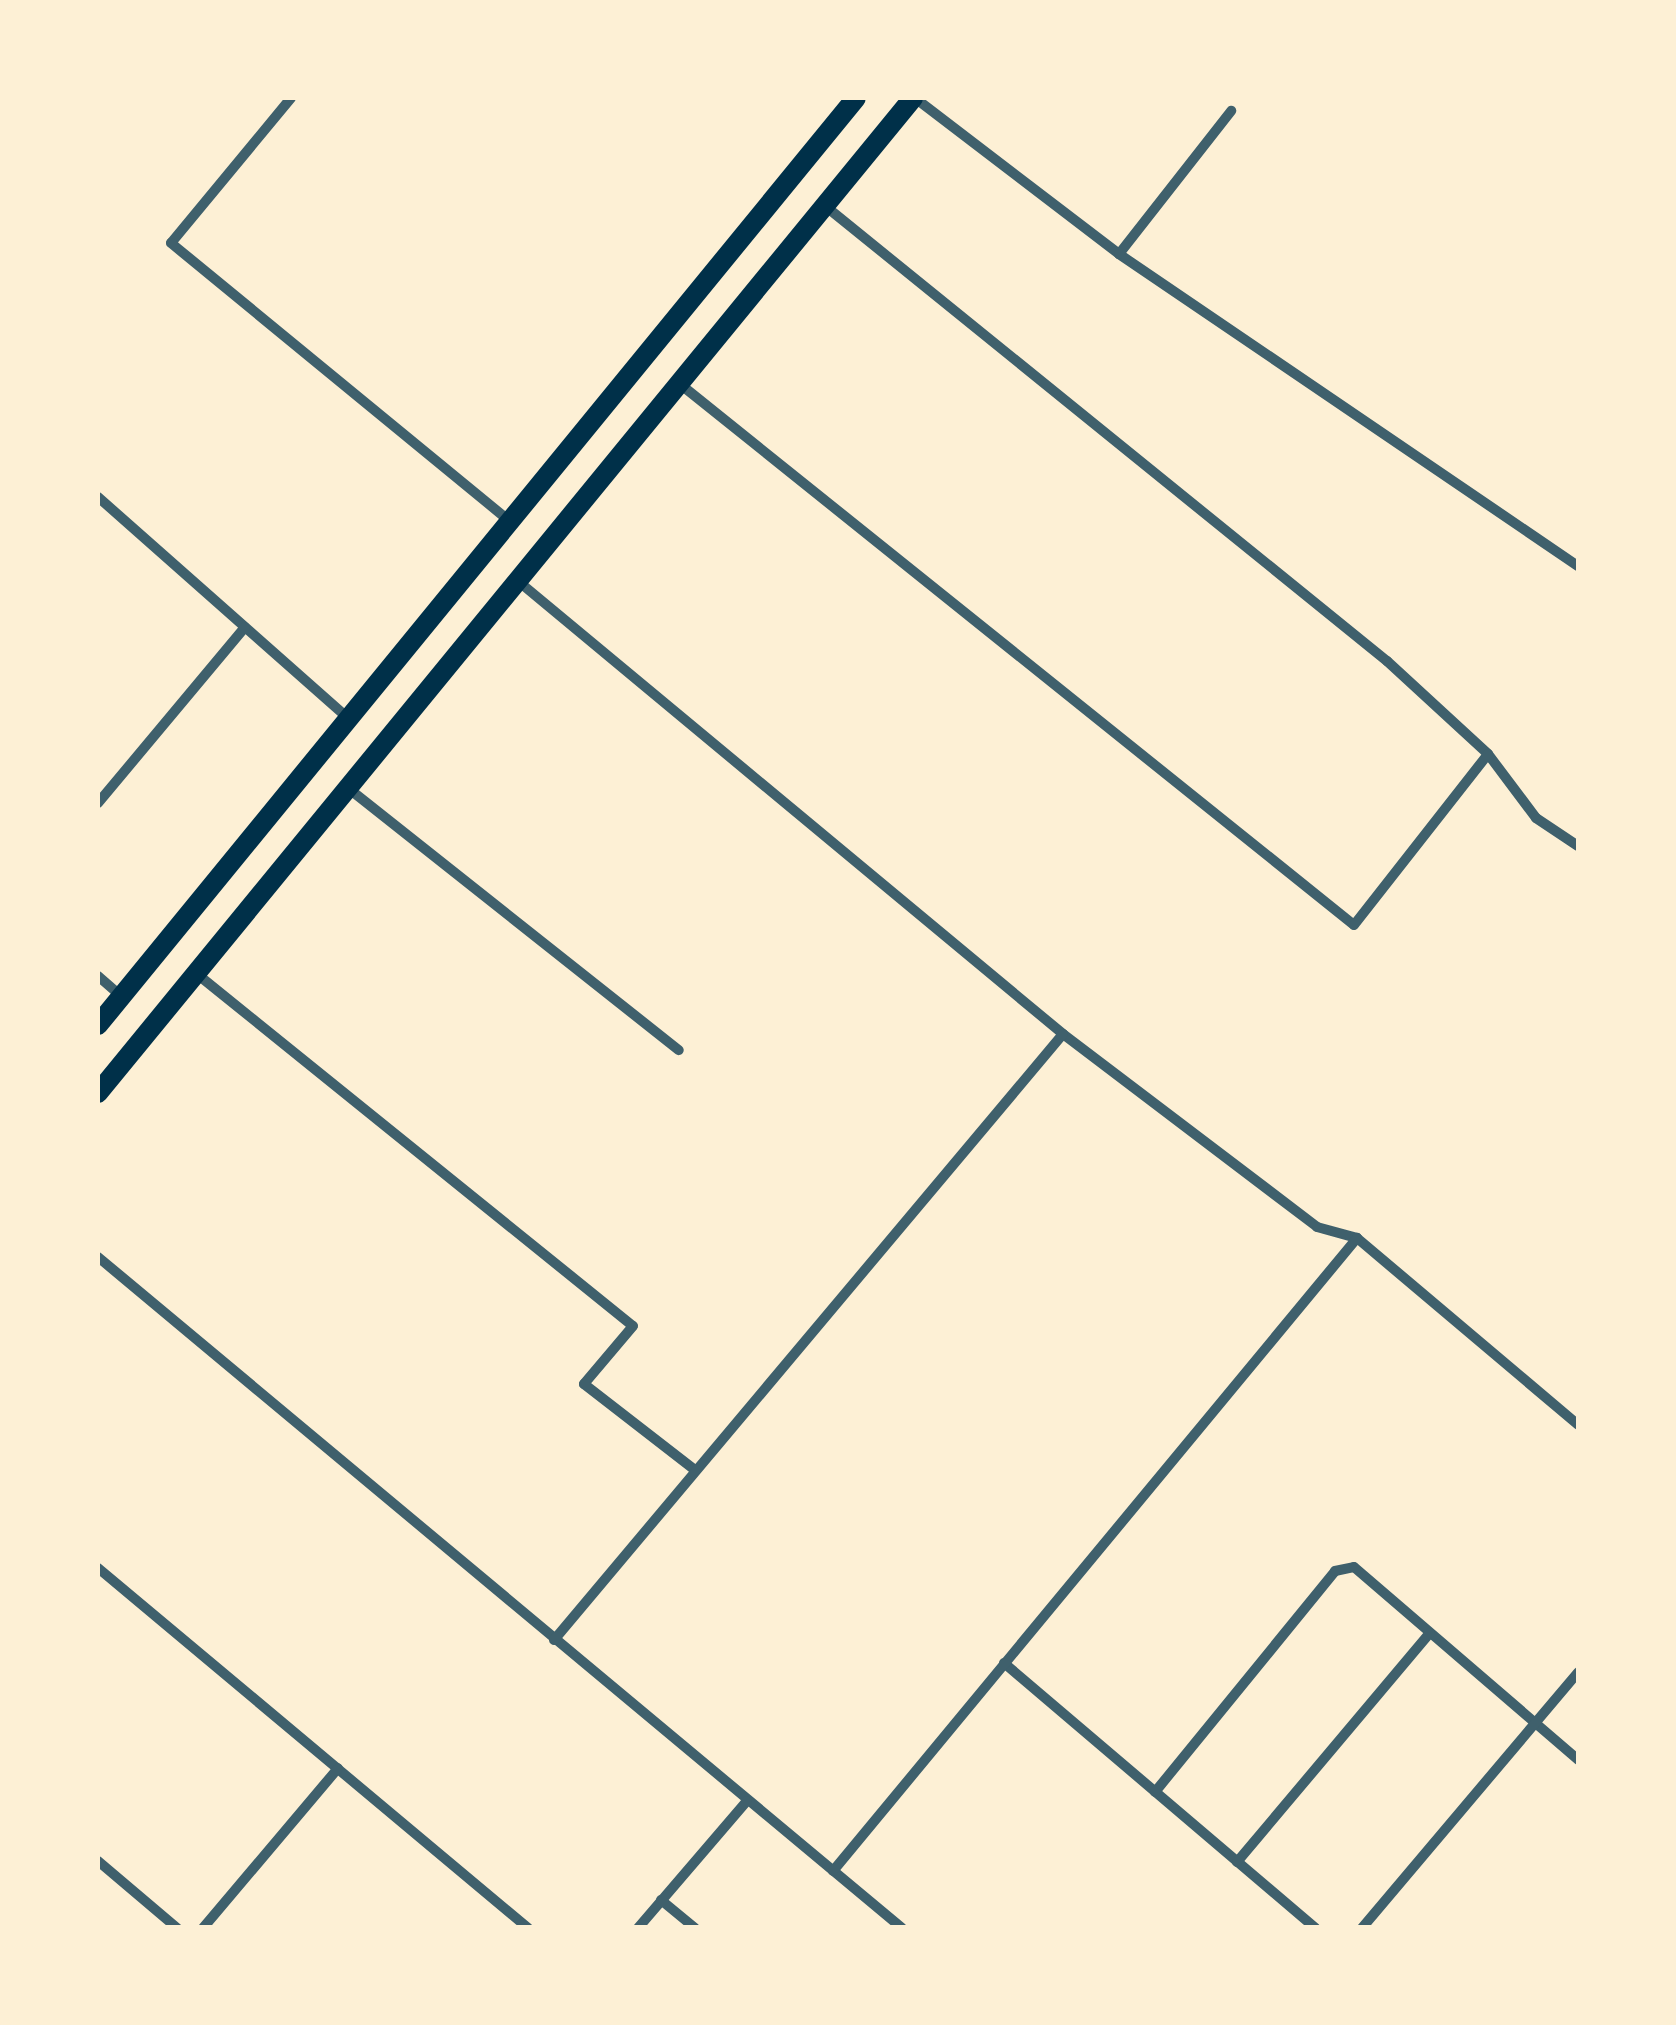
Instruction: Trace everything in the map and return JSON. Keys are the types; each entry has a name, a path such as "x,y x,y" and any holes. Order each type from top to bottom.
{"main road":[{"path":"98,1025 856,98"},
{"path":"98,1093 914,98"}],"street":[{"path":"291,98 171,242 510,521"},
{"path":"914,98 1119,254 1578,566"},
{"path":"1119,254 1231,111"},
{"path":"824,205 1387,660 1488,754 1536,818 1578,846"},
{"path":"679,383 1354,925 1488,754"},
{"path":"98,497 348,718"},
{"path":"517,580 1062,1034 1316,1227 1356,1238 1578,1426"},
{"path":"98,803 245,627"},
{"path":"348,788 679,1050"},
{"path":"196,973 633,1326 584,1384 695,1470"},
{"path":"98,976 121,996"},
{"path":"554,1640 1062,1034"},
{"path":"832,1871 1356,1238"},
{"path":"98,1257 902,1928"},
{"path":"1155,1792 1335,1571 1354,1567 1578,1760"},
{"path":"98,1568 528,1928"},
{"path":"1238,1862 1430,1633"},
{"path":"1004,1663 1315,1928"},
{"path":"1362,1928 1578,1672"},
{"path":"203,1928 338,1768"},
{"path":"638,1928 746,1801"},
{"path":"98,1860 177,1928"},
{"path":"661,1900 695,1928"}]}
